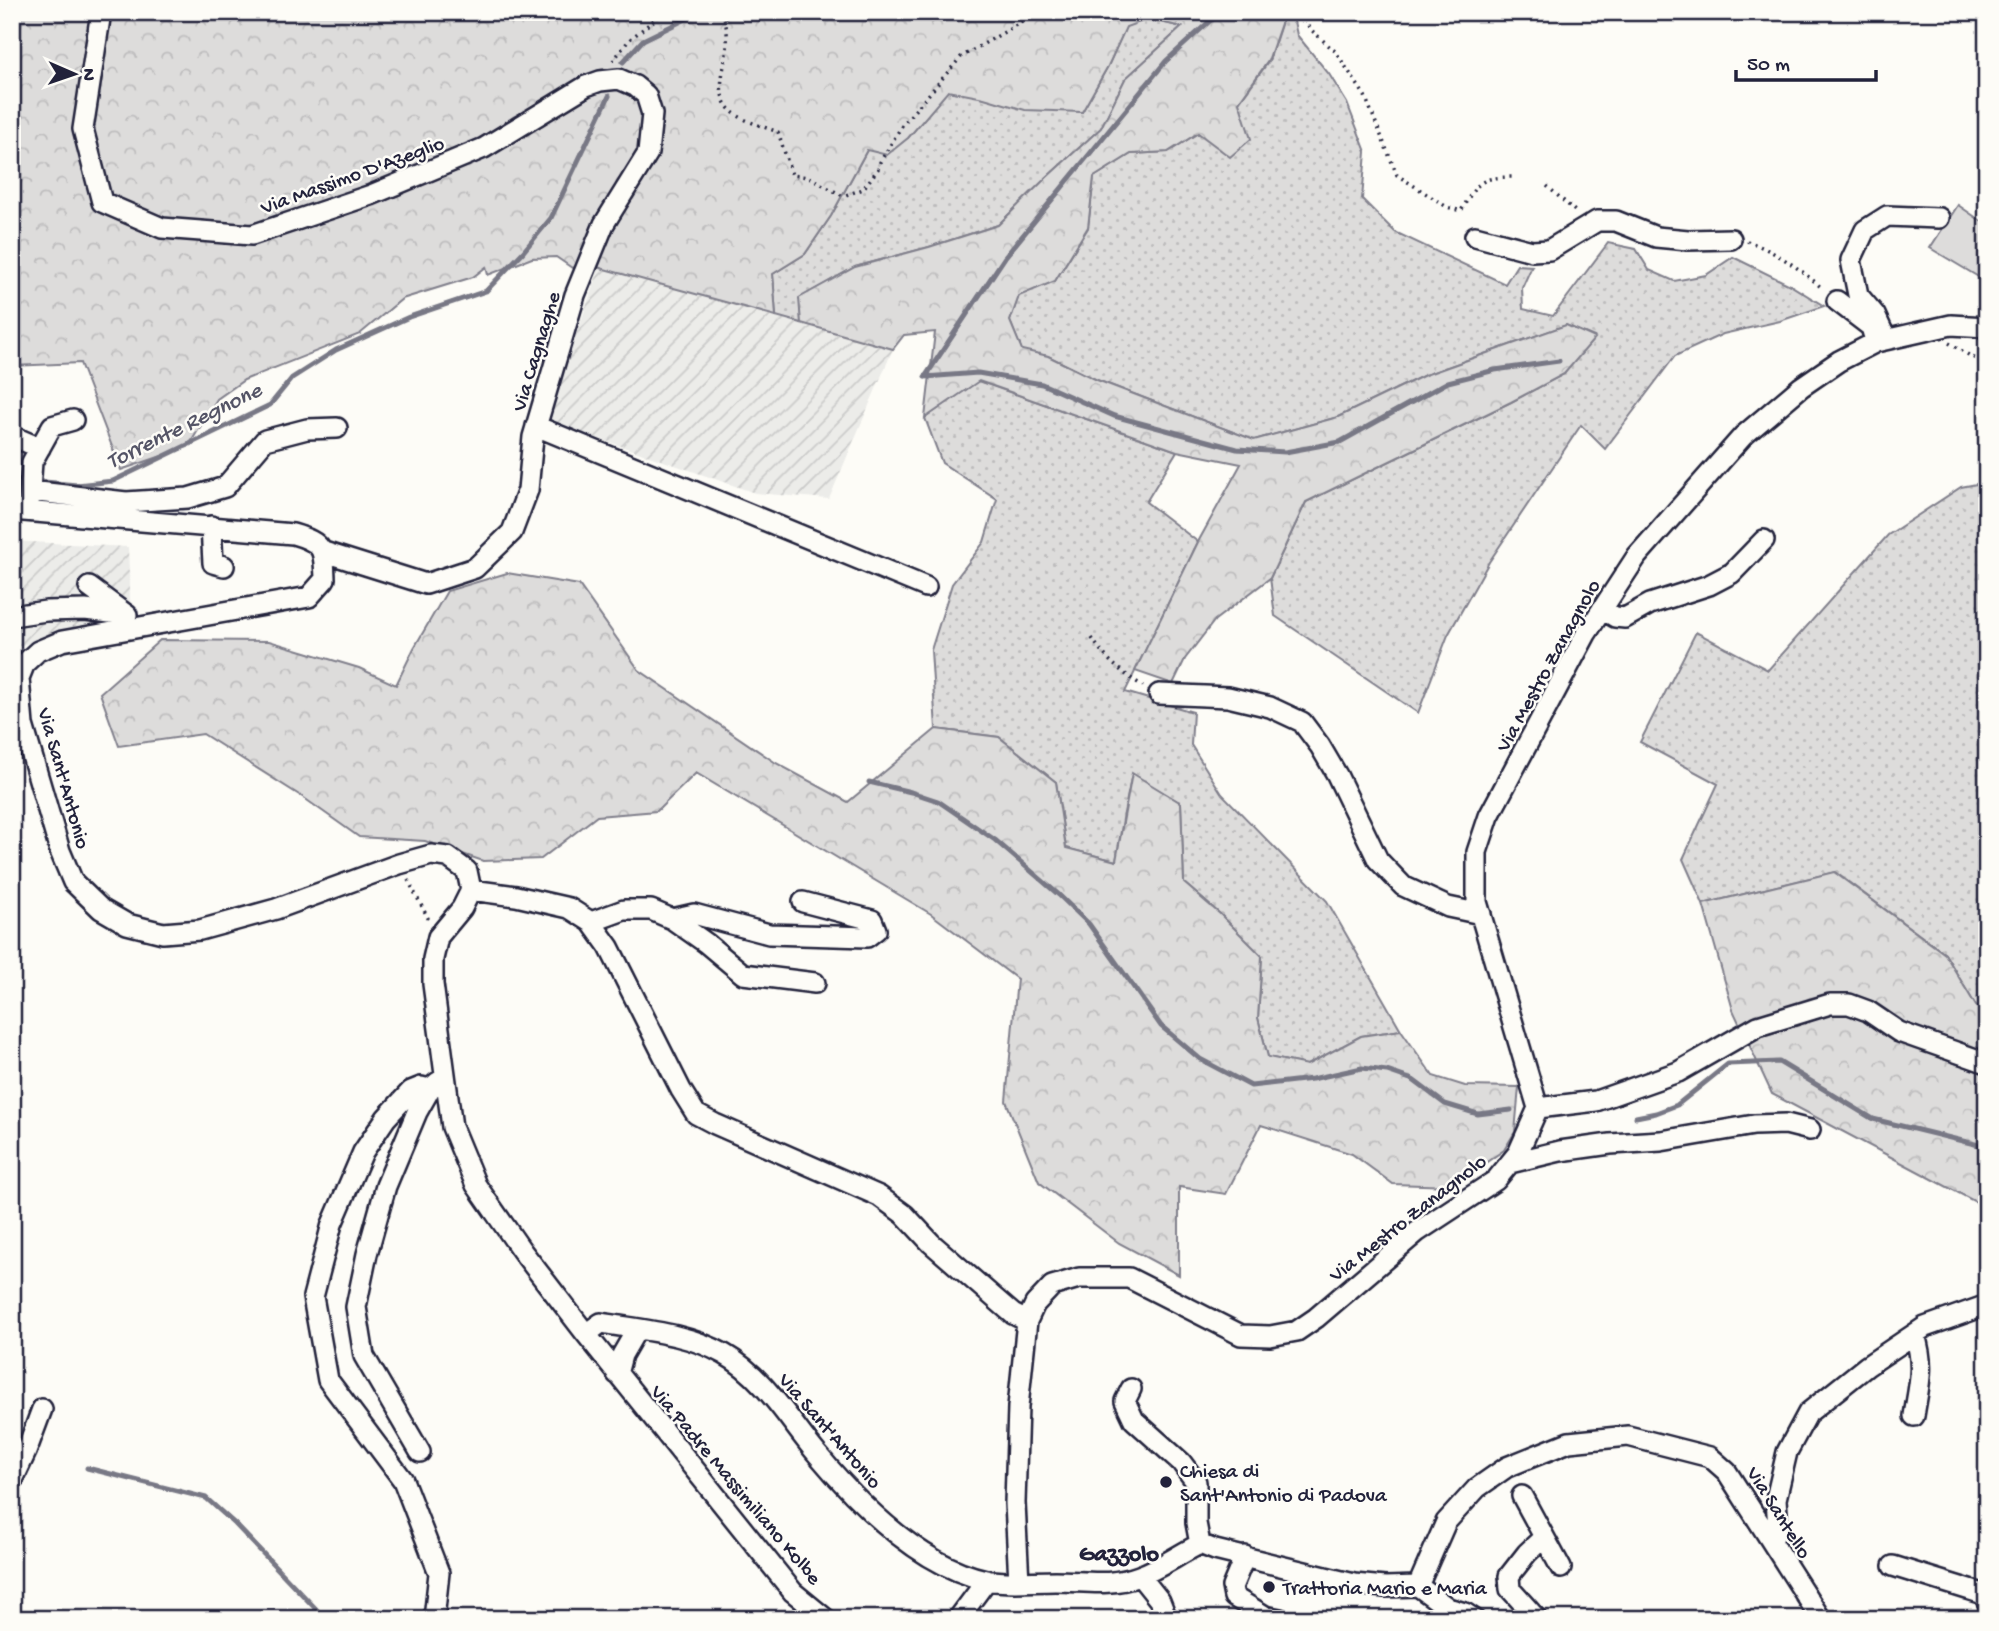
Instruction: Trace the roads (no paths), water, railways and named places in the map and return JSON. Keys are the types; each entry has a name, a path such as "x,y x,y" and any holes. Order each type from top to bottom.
{"street":[{"name":"Via Massimo D'Azeglio","path":"101,12 83,129 102,202 162,228 252,235 371,195 484,148 586,86 607,80"},
{"name":"Via Cagnaghe","path":"324,552 426,584 475,569 512,532 528,491 533,438 575,295 604,224 648,153 652,114 646,95 635,86 619,79 607,80"},
{"path":"1881,340 1875,315 1858,295 1851,260 1865,230 1887,216 1939,218"},
{"path":"1475,236 1532,251 1549,250 1597,221 1616,221 1656,237 1688,240 1731,239"},
{"path":"1837,301 1871,327 1881,340"},
{"path":"1881,340 1951,325 1987,327"},
{"name":"Via Mestro Zanagnolo","path":"1019,1581 1015,1503 1018,1407 1027,1321 1035,1304 1052,1286 1079,1279 1129,1278 1241,1335 1270,1336 1297,1331 1417,1232 1496,1180 1518,1153 1538,1108 1477,902 1477,852 1489,816 1586,634 1637,556 1743,436 1801,387 1839,361 1881,340"},
{"path":"73,420 52,426 36,455 30,491 20,511 293,534 314,540 324,552"},
{"path":"536,426 926,587"},
{"path":"30,491 126,502 188,498 225,487 265,440 307,429 337,428"},
{"path":"12,436 36,455"},
{"path":"211,526 213,563 224,566"},
{"path":"1602,609 1615,617 1625,618 1650,604 1709,585 1732,573 1764,540"},
{"name":"Via Sant'Antonio","path":"324,552 325,579 309,597 230,612 135,620 62,641 38,651 25,663 19,678 23,725 60,851 73,882 101,909 127,923 163,933 200,930 276,909 431,855 448,857 467,871 471,890"},
{"path":"89,587 135,620"},
{"path":"12,616 46,611 85,610 135,620"},
{"path":"1159,694 1228,697 1270,707 1302,722 1337,775 1378,860 1403,886 1448,907 1481,914"},
{"path":"617,1374 522,1251 476,1185 437,1083 433,959 438,937 462,908 471,890 516,896 569,908 591,922 609,947 681,1090 696,1114 715,1125 879,1196 905,1215 931,1243 1013,1314 1027,1321"},
{"path":"673,919 694,914 769,934 867,937 876,930 872,920 803,902"},
{"path":"591,922 624,910 651,909 673,919 743,974 815,983"},
{"path":"1538,1108 1596,1101 1678,1072 1758,1026 1830,1004 1849,1004 1868,1011 1899,1032 1987,1063"},
{"path":"420,1452 364,1356 356,1307 386,1186 417,1112 437,1083"},
{"path":"435,1619 439,1573 403,1480 328,1380 313,1297 332,1223 363,1152 386,1118 411,1091 437,1083"},
{"path":"1510,1163 1560,1151 1661,1141 1754,1125 1786,1124 1810,1130"},
{"path":"1772,1540 1778,1528 1776,1499 1787,1452 1808,1413 1867,1366 1925,1327 1987,1305"},
{"name":"Via Sant'Antonio","path":"586,1334 601,1323 686,1339 725,1354 756,1379 844,1485 911,1545 949,1569 987,1580 1097,1584 1120,1582 1140,1576 1192,1548"},
{"path":"617,1374 622,1355 637,1329"},
{"path":"1914,1416 1921,1370 1921,1355 1915,1335"},
{"name":"Via Padre Massimiliano Kolbe","path":"617,1374 793,1592 825,1619"},
{"path":"1131,1389 1125,1401 1134,1420 1181,1462 1196,1482 1196,1523 1192,1548 1245,1556 1354,1584 1418,1586 1450,1613 1465,1613 1474,1619"},
{"path":"12,1482 42,1409"},
{"name":"Via Santello","path":"1418,1586 1446,1522 1476,1488 1507,1467 1569,1442 1628,1436 1710,1457 1727,1472 1821,1619"},
{"path":"1522,1496 1561,1568"},
{"path":"1537,1619 1510,1588 1509,1576 1544,1537"},
{"path":"1245,1556 1232,1587 1234,1597 1265,1616 1280,1619"},
{"path":"1894,1566 1983,1594 1987,1601"},
{"path":"1140,1576 1160,1601 1167,1619"},
{"path":"958,1619 987,1580"}],"waterway":[{"name":"Torrente Regnone","path":"623,62 643,40 694,15 695,12"},
{"path":"925,377 1005,257 1166,61 1211,20 1224,12"},
{"name":"Torrente Regnone","path":"12,479 77,485 113,481 270,405 292,378 336,350 409,317 486,291 551,218 609,96"},
{"path":"925,377 978,373 1042,384 1114,416 1237,449 1285,452 1340,442 1448,382 1495,370 1559,361"},
{"path":"869,782 938,801 995,840 1089,924 1161,1026 1200,1059 1251,1086 1312,1079 1362,1068 1387,1071 1413,1080 1445,1104 1478,1114 1511,1110"},
{"path":"1636,1117 1677,1105 1728,1064 1779,1062 1873,1119 1987,1147"},
{"path":"87,1468 206,1498 235,1524 317,1610"}],"place":[{"name":"Chiesa di Sant'Antonio di Padova","path":"1166,1482"},
{"name":"Trattoria Mario e Maria","path":"1269,1587"}],"district":[{"name":"Gazzolo","path":"1119,1552"}]}
